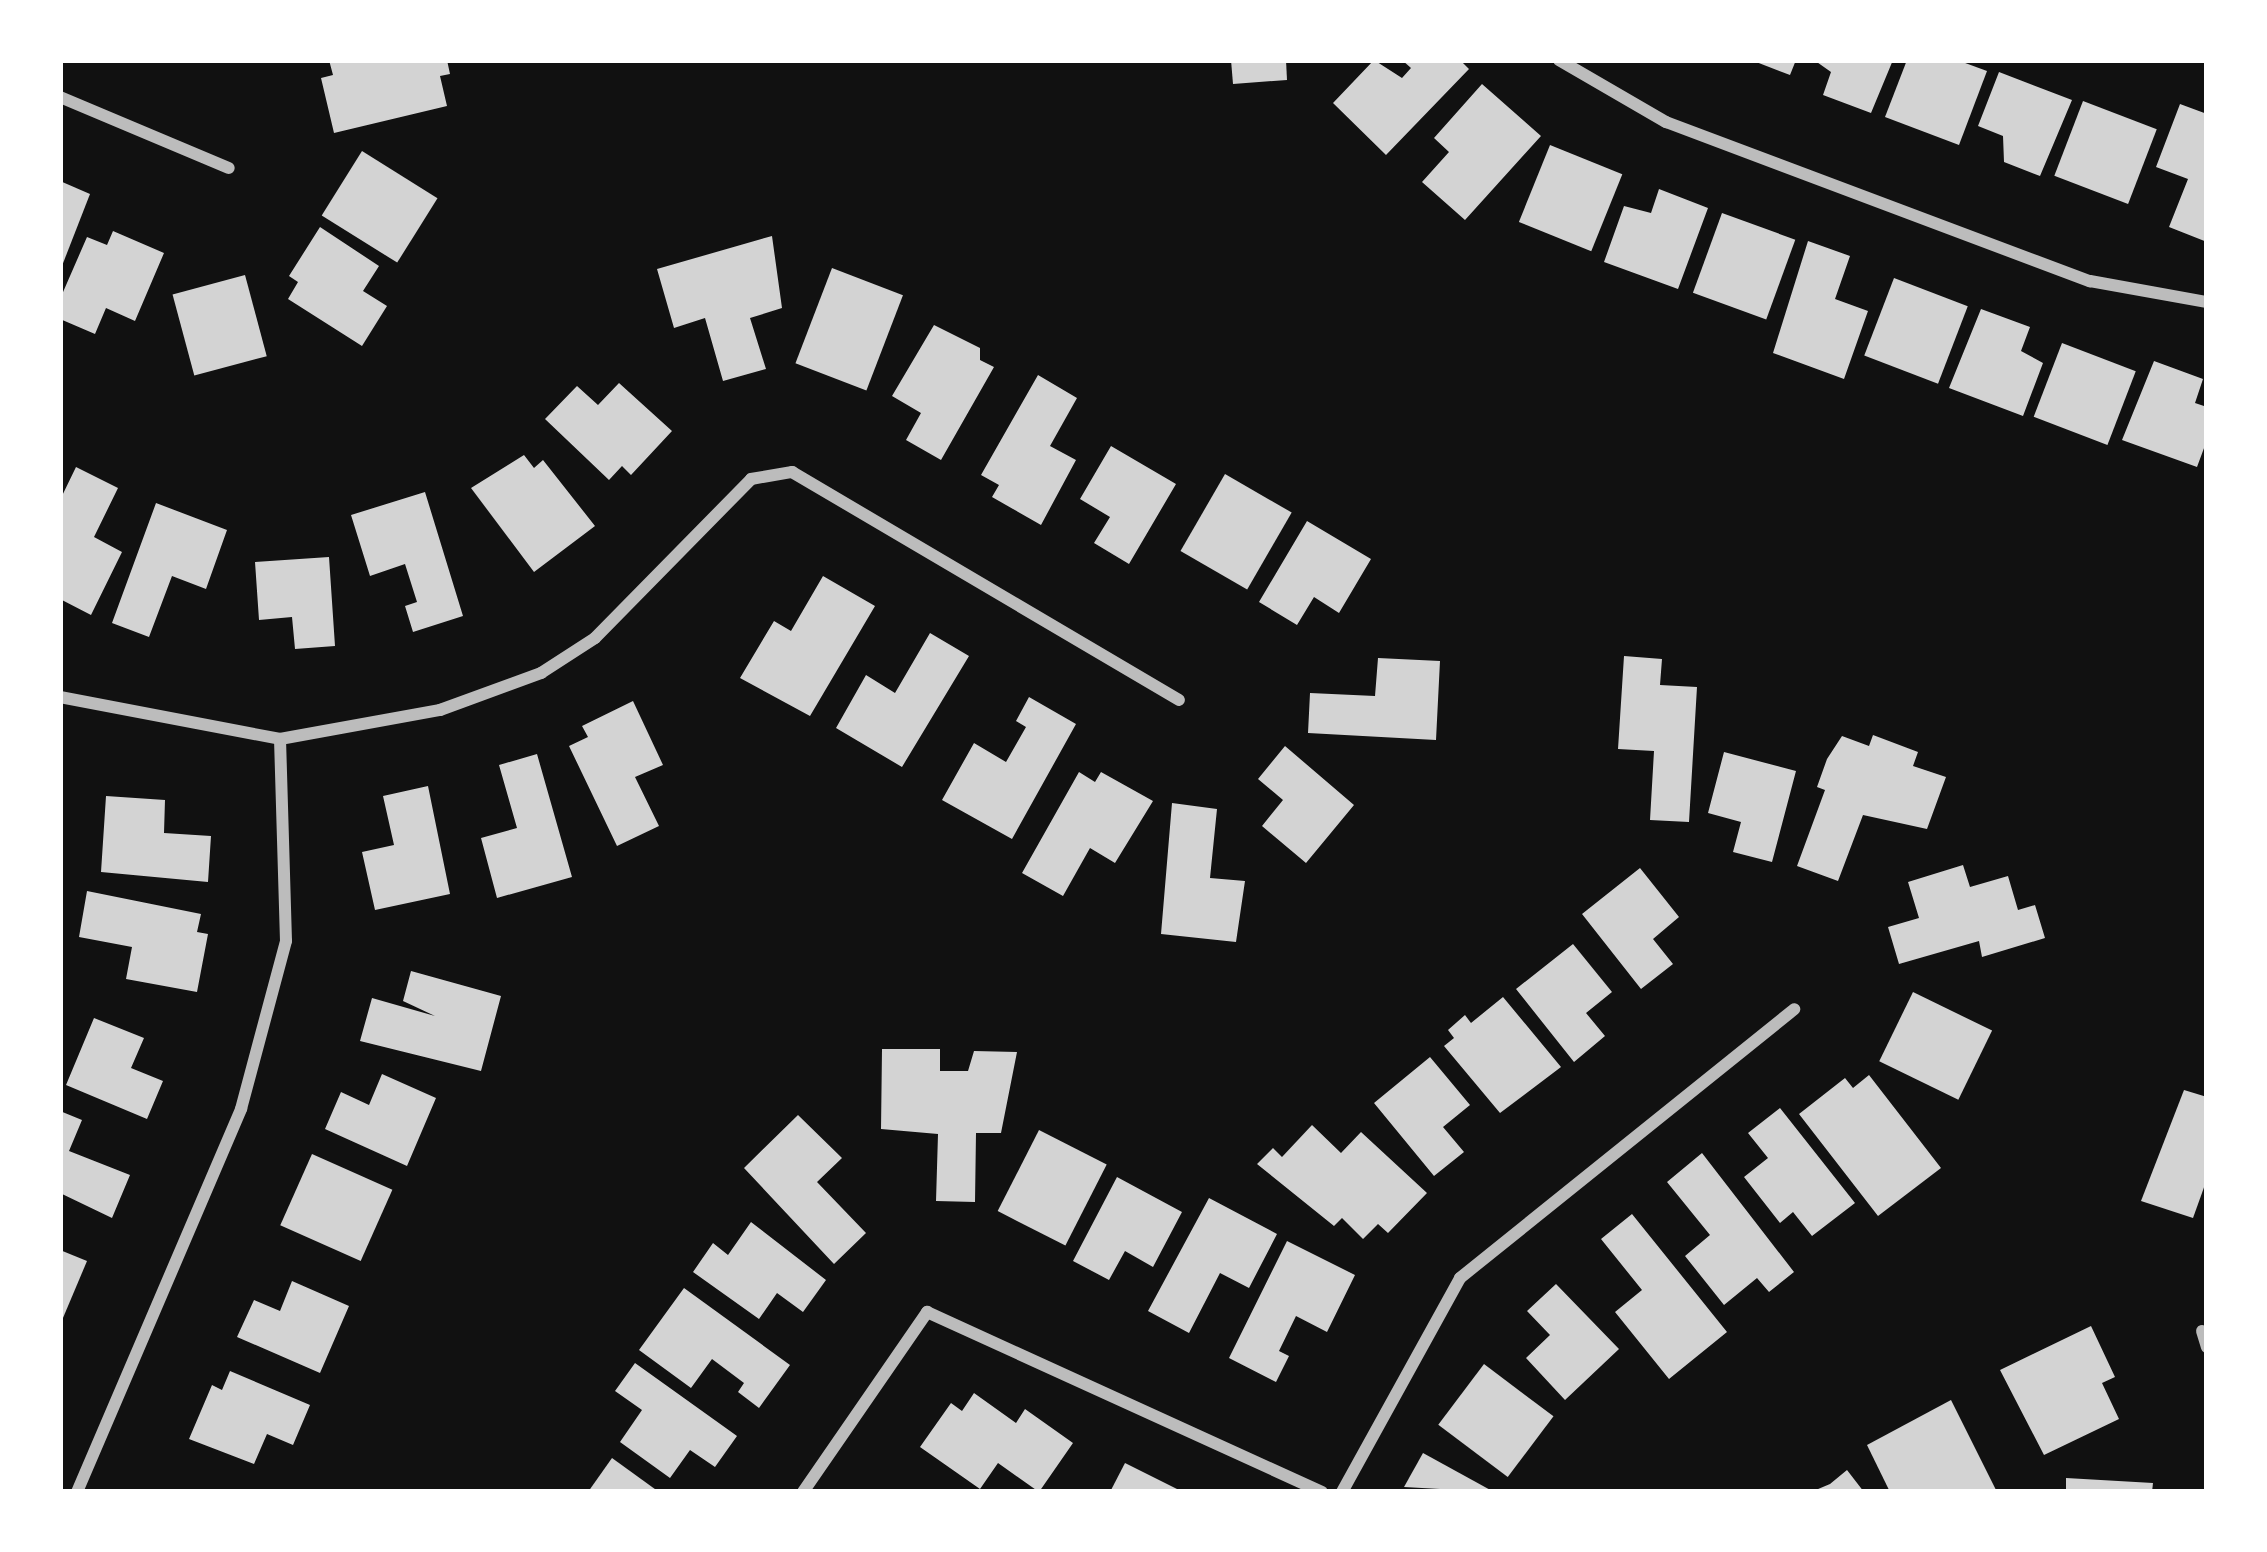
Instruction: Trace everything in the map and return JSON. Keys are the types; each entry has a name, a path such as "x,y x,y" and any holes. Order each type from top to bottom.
{"street":[{"path":"1559,60 1666,122 2090,281 2207,302"},
{"path":"60,97 229,168"},
{"path":"60,697 280,739 440,710 541,673 595,638 751,479 792,472 1179,700"},
{"path":"77,1492 241,1109 286,941 280,739"},
{"path":"1342,1492 1460,1278 1794,1009"},
{"path":"803,1492 927,1312 1322,1492"},
{"path":"2202,1330 2207,1347"}],"building":[{"path":"329,60 447,60 450,74 440,76 447,106 334,133 321,78 333,75"},
{"path":"1231,60 1286,60 1287,80 1233,84"},
{"path":"1374,60 1402,78 1411,68 1402,60 1460,60 1469,69 1386,155 1333,103"},
{"path":"1751,60 1796,60 1790,75"},
{"path":"1814,60 1893,60 1871,113 1823,95 1831,72"},
{"path":"1907,60 1957,60 1987,71 1959,145 1885,117"},
{"path":"1999,72 2072,100 2040,176 2004,162 2003,136 1978,126"},
{"path":"1482,84 1541,136 1465,220 1422,182 1449,152 1434,138"},
{"path":"2083,101 2157,129 2128,204 2054,176"},
{"path":"2180,104 2207,114 2207,242 2169,227 2188,179 2156,167"},
{"path":"1550,145 1622,174 1591,251 1519,222"},
{"path":"362,151 437,198 397,263 322,215"},
{"path":"60,181 90,194 60,271"},
{"path":"1659,189 1708,208 1678,289 1604,262 1624,206 1651,213"},
{"path":"1722,213 1795,240 1766,320 1693,293"},
{"path":"320,227 379,266 363,291 387,306 362,346 288,299 298,282 289,276"},
{"path":"113,231 164,253 135,321 106,308 95,334 60,319 60,299 87,237 107,245"},
{"path":"772,236 782,308 750,318 766,369 723,381 705,318 674,328 657,269"},
{"path":"1808,241 1850,256 1835,299 1868,311 1844,379 1773,353"},
{"path":"832,268 903,295 866,390 795,363"},
{"path":"245,275 267,356 194,376 173,294"},
{"path":"1894,278 1968,306 1938,384 1864,355"},
{"path":"1981,309 2030,327 2021,351 2043,363 2023,416 1949,388"},
{"path":"934,325 980,348 980,360 994,367 941,460 906,440 921,413 892,396"},
{"path":"2062,343 2136,371 2107,445 2034,417"},
{"path":"2154,361 2203,379 2195,403 2207,407 2207,440 2197,467 2122,440"},
{"path":"1038,375 1077,398 1050,446 1076,460 1041,525 992,497 999,485 981,475"},
{"path":"619,383 672,431 631,475 622,466 609,480 545,419 577,386 598,405"},
{"path":"1111,446 1176,484 1129,564 1094,543 1110,517 1080,499"},
{"path":"524,455 534,468 543,460 595,526 534,572 471,488"},
{"path":"76,467 118,488 94,537 122,552 91,615 60,599 60,500"},
{"path":"1225,474 1292,512 1247,590 1180,551"},
{"path":"425,492 463,616 413,632 405,606 417,602 405,564 370,576 351,515"},
{"path":"156,503 227,530 206,589 172,576 149,637 112,623"},
{"path":"1307,521 1371,559 1339,613 1314,597 1297,625 1259,602"},
{"path":"329,557 335,646 295,649 292,617 259,620 255,562"},
{"path":"823,576 875,606 810,716 740,678 774,621 791,631"},
{"path":"930,633 969,656 902,767 836,728 866,675 895,693"},
{"path":"1624,656 1662,659 1660,685 1697,687 1689,822 1650,820 1654,751 1618,749"},
{"path":"1378,658 1440,661 1436,740 1308,733 1310,693 1375,696"},
{"path":"1029,697 1076,724 1012,839 942,800 974,743 1006,762 1026,727 1016,721"},
{"path":"633,701 663,765 635,777 659,826 617,846 569,746 588,737 582,726"},
{"path":"1873,735 1918,752 1913,766 1946,777 1927,829 1863,815 1838,881 1797,866 1825,790 1817,787 1827,759 1842,736 1869,746"},
{"path":"1285,746 1354,805 1306,863 1262,826 1283,800 1258,779"},
{"path":"1724,752 1796,771 1772,862 1733,852 1741,822 1708,813"},
{"path":"537,754 572,877 497,898 481,838 517,828 499,765"},
{"path":"1079,772 1095,782 1101,772 1153,801 1115,863 1090,848 1063,896 1022,873"},
{"path":"428,786 450,894 375,910 362,852 394,845 383,796"},
{"path":"106,796 165,800 164,833 211,836 208,882 101,872"},
{"path":"1172,803 1217,809 1210,878 1245,881 1236,942 1161,934"},
{"path":"1963,865 1970,887 2008,876 2018,910 2035,905 2045,938 1982,957 1979,941 1899,964 1888,927 1919,918 1908,882"},
{"path":"1640,868 1679,917 1653,939 1673,964 1641,989 1582,914"},
{"path":"87,891 201,914 197,932 208,934 197,992 126,979 132,947 79,937"},
{"path":"1573,944 1612,992 1586,1013 1605,1036 1574,1062 1516,989"},
{"path":"411,971 501,996 481,1071 360,1041 372,998 435,1016 403,1001"},
{"path":"1913,992 1992,1031 1958,1100 1879,1061"},
{"path":"1503,997 1561,1067 1500,1113 1444,1046 1454,1038 1448,1030 1465,1015 1471,1023"},
{"path":"94,1018 144,1038 131,1068 163,1081 147,1119 66,1085"},
{"path":"882,1049 940,1049 940,1071 968,1071 974,1051 1017,1052 1001,1133 976,1133 975,1202 936,1201 938,1134 881,1129"},
{"path":"1430,1057 1470,1105 1443,1127 1464,1152 1434,1176 1374,1103"},
{"path":"382,1074 436,1098 407,1166 325,1129 341,1092 369,1105"},
{"path":"1869,1075 1941,1168 1878,1216 1799,1114 1845,1078 1853,1088"},
{"path":"2184,1090 2207,1097 2207,1179 2193,1218 2141,1201"},
{"path":"1780,1108 1855,1203 1812,1236 1793,1212 1780,1223 1744,1177 1768,1158 1748,1133"},
{"path":"60,1111 82,1120 69,1151 130,1175 112,1218 60,1193"},
{"path":"798,1115 842,1158 817,1182 866,1233 834,1264 744,1168"},
{"path":"1312,1125 1341,1153 1361,1132 1427,1193 1388,1233 1378,1224 1363,1239 1342,1218 1334,1226 1257,1164 1273,1148 1282,1157"},
{"path":"1039,1130 1107,1165 1065,1246 998,1211"},
{"path":"1702,1153 1794,1272 1769,1292 1757,1278 1724,1305 1685,1256 1710,1235 1667,1182"},
{"path":"312,1154 392,1190 361,1261 280,1225"},
{"path":"1117,1177 1182,1212 1153,1267 1125,1251 1109,1280 1073,1261"},
{"path":"1209,1198 1277,1234 1249,1288 1220,1273 1189,1333 1148,1311"},
{"path":"1632,1214 1727,1332 1669,1379 1615,1312 1642,1290 1601,1239"},
{"path":"751,1222 826,1280 803,1312 777,1293 759,1319 693,1272 713,1243 728,1255"},
{"path":"1287,1241 1355,1275 1327,1332 1296,1316 1279,1351 1289,1356 1276,1382 1229,1358"},
{"path":"60,1250 87,1261 60,1325"},
{"path":"292,1281 349,1306 320,1373 237,1337 254,1300 280,1311"},
{"path":"1556,1284 1619,1349 1565,1400 1526,1358 1550,1335 1527,1311"},
{"path":"684,1288 790,1365 759,1408 738,1392 744,1383 712,1359 691,1388 639,1350"},
{"path":"2091,1326 2115,1377 2102,1383 2119,1419 2044,1455 2000,1370"},
{"path":"635,1363 737,1436 715,1467 690,1450 670,1478 620,1442 642,1410 615,1391"},
{"path":"1484,1364 1553,1416 1508,1477 1438,1425"},
{"path":"230,1371 310,1405 293,1445 267,1434 254,1464 189,1439 212,1385 222,1390"},
{"path":"974,1393 1016,1423 1025,1409 1073,1443 1039,1492 998,1463 980,1489 920,1447 951,1403 962,1411"},
{"path":"1951,1400 1997,1492 1890,1492 1867,1445"},
{"path":"1423,1453 1494,1492 1404,1487"},
{"path":"612,1458 659,1492 588,1492"},
{"path":"1125,1463 1183,1492 1110,1492"},
{"path":"1847,1470 1864,1492 1811,1492 1830,1484"},
{"path":"2066,1478 2153,1483 2152,1492 2066,1492"}]}
